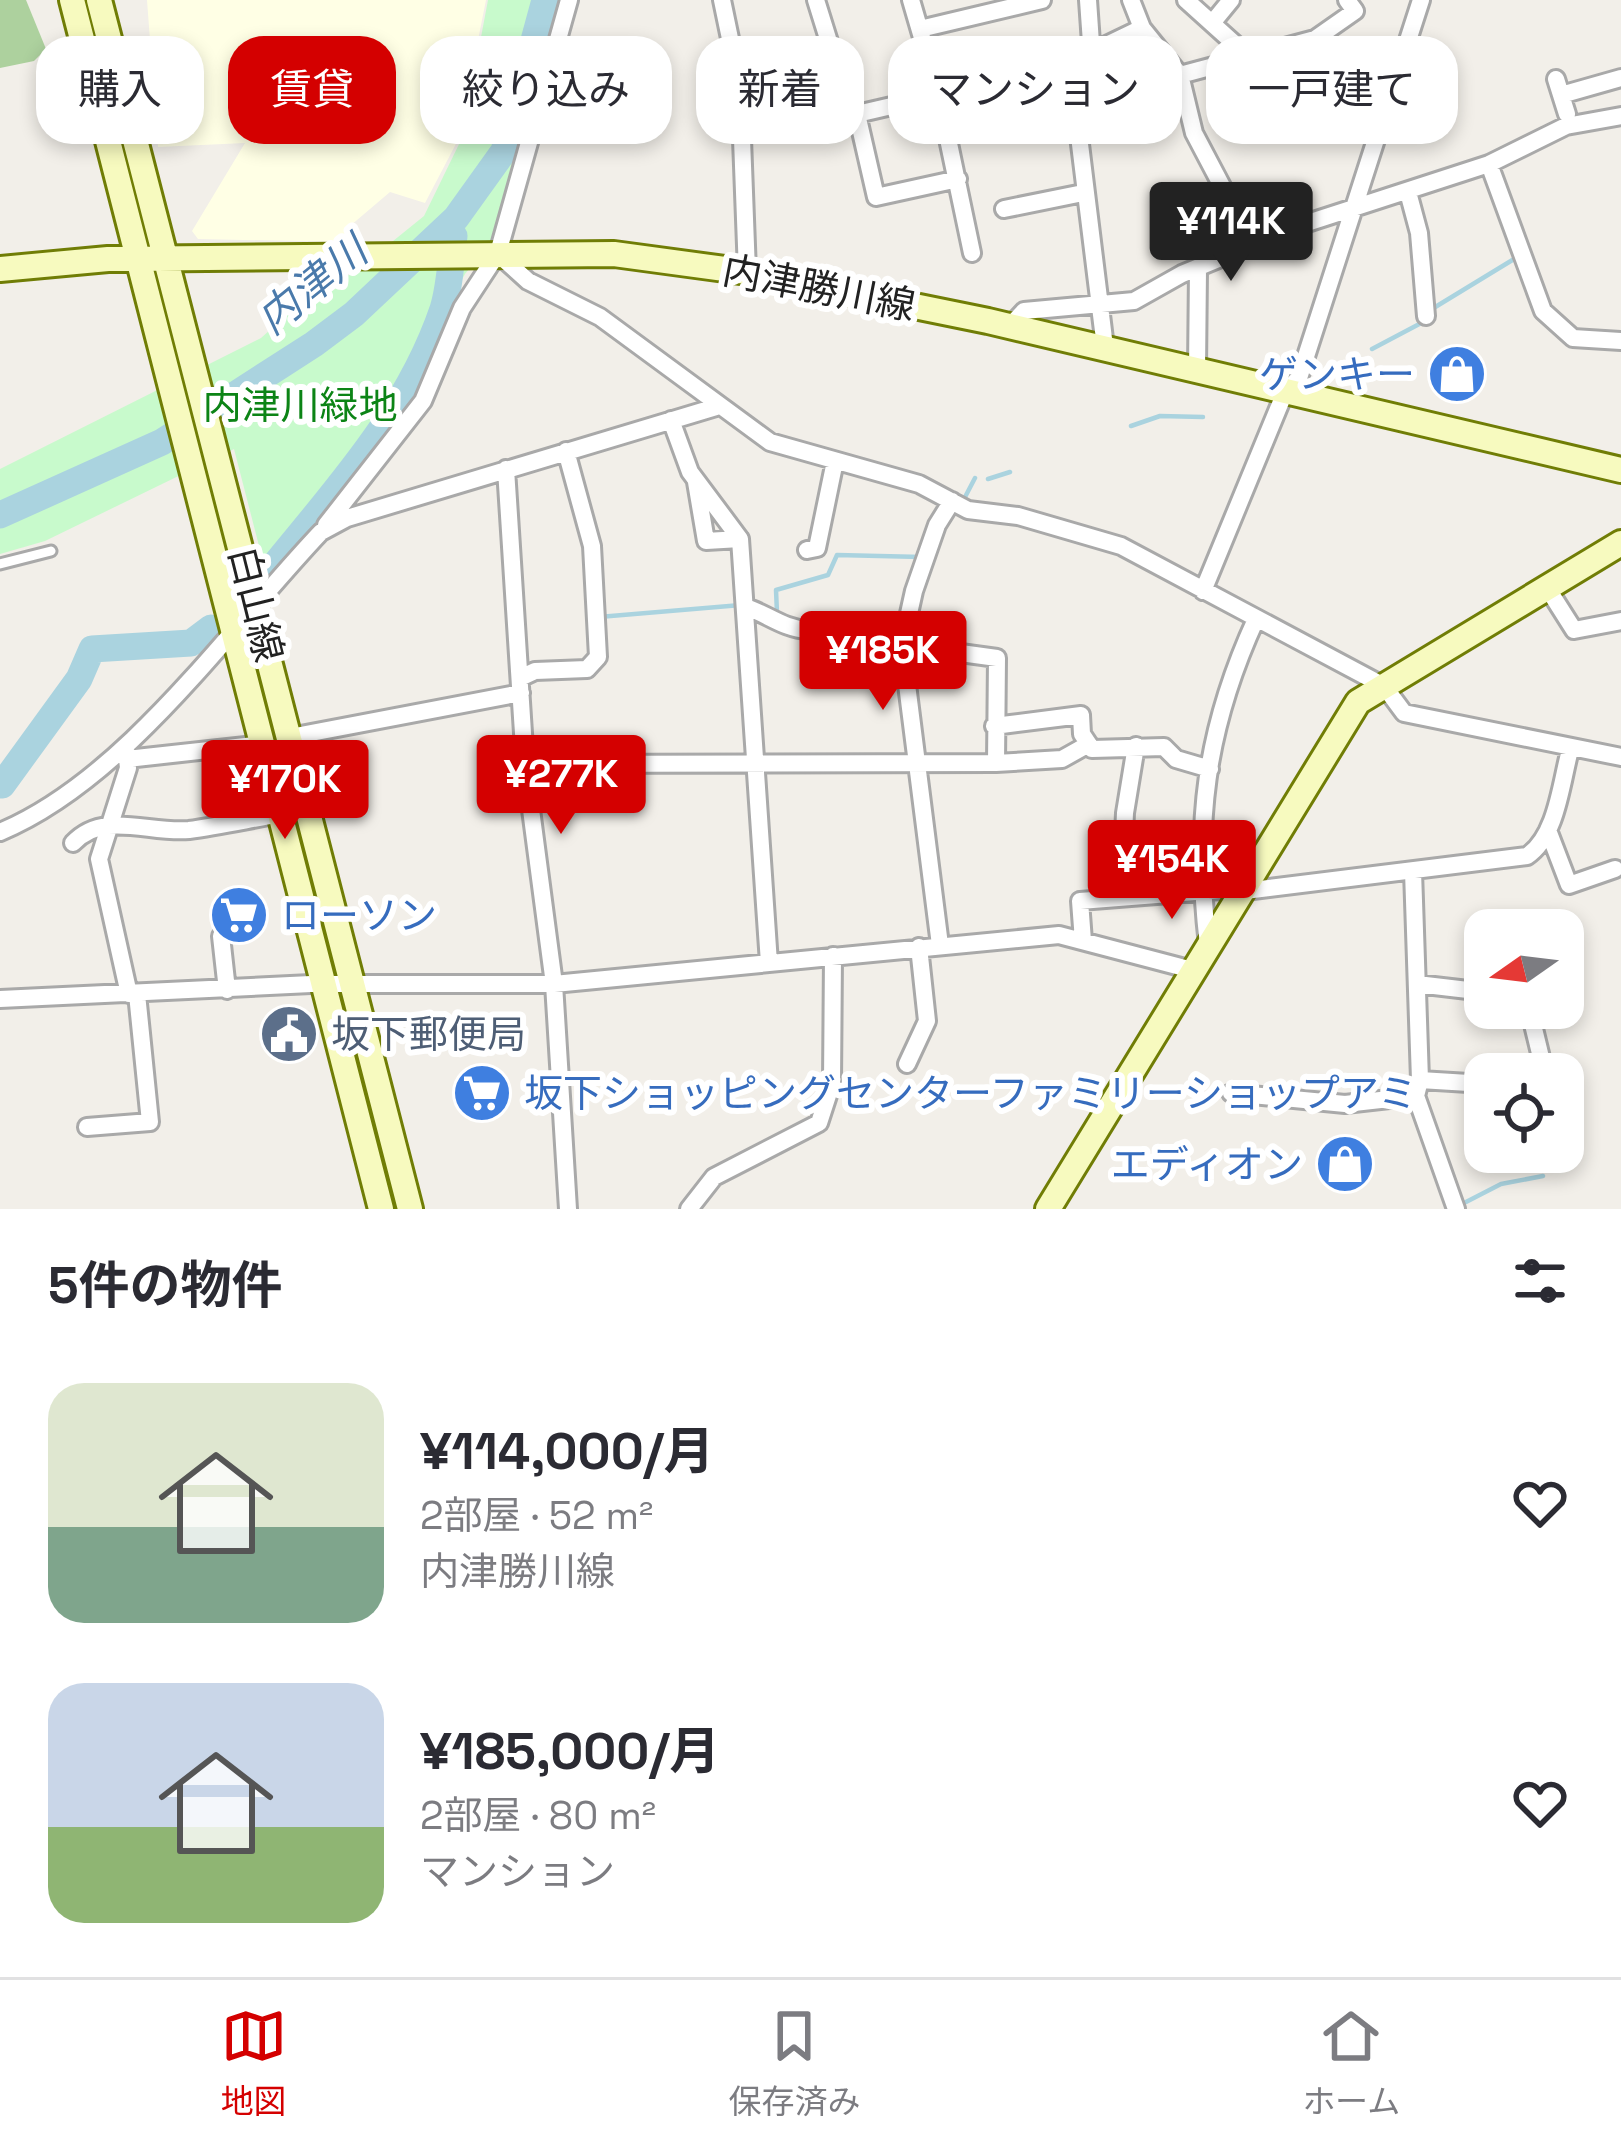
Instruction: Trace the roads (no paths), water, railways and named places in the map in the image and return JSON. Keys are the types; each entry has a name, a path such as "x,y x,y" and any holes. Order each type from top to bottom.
{"street":[{"name":"白山線","path":"72,0 381,1209"},
{"name":"白山線","path":"99,0 410,1209"},
{"path":"0,832 30,820 126,754 232,625 320,532 423,401 462,308 498,254 568,0"},
{"path":"722,0 730,36"},
{"path":"816,0 827,36"},
{"path":"911,0 922,36"},
{"path":"920,29 1042,0"},
{"path":"1087,36 1088,0"},
{"path":"1131,0 1149,36"},
{"path":"1186,0 1227,36"},
{"path":"1213,22 1232,0"},
{"path":"1319,36 1355,11 1347,0"},
{"path":"1203,591 1285,392 1299,378 1421,0"},
{"path":"1127,36 1142,28"},
{"path":"1567,114 1558,87 1621,78"},
{"path":"1182,82 1194,133 1254,247"},
{"path":"888,107 857,114 876,197 958,179"},
{"path":"1010,326 1024,311 1134,301 1198,268 1489,164 1566,126 1621,116"},
{"path":"742,144 747,272"},
{"path":"950,144 973,253"},
{"path":"1079,144 1105,347"},
{"path":"1489,164 1543,311 1574,338 1621,341"},
{"path":"1408,192 1419,233 1426,316"},
{"path":"1004,209 1083,193"},
{"path":"498,254 528,280 600,317 693,382 716,407 770,442 920,484 952,501 1121,546 1384,686 1404,713 1621,757"},
{"name":"内津勝川線","path":"0,268 139,259 614,254 747,272 1010,326 1621,470"},
{"path":"1197,370 1198,268"},
{"path":"320,532 347,518 716,407"},
{"path":"670,421 675,442 686,451 695,478 706,541 740,539"},
{"path":"290,737 520,686 535,670 587,669 598,657 592,546 566,452"},
{"path":"807,550 817,548 835,461"},
{"path":"506,469 525,764 554,984 568,1209"},
{"path":"695,478 740,539 769,963"},
{"path":"940,945 903,640 937,525 952,501"},
{"path":"1048,1209 1358,702 1548,589 1617,554"},
{"path":"1548,589 1574,630 1621,621"},
{"path":"746,607 773,622 808,631 837,627 997,658 1001,670 994,726 996,764"},
{"path":"1202,960 1198,861 1210,769 1234,668 1256,619"},
{"path":"994,726 1081,715 1087,745"},
{"path":"126,754 263,744"},
{"path":"525,764 996,764 1062,759 1087,745"},
{"path":"1087,745 1100,750 1164,747 1176,759 1210,769"},
{"path":"1121,898 1125,813 1136,746"},
{"path":"1083,941 1080,901 1245,890 1527,856 1541,847 1548,830 1570,750"},
{"path":"87,1127 150,1122 133,994 99,859 126,754"},
{"path":"73,843 85,831 108,824 185,830 281,814"},
{"path":"1548,830 1569,884 1608,876"},
{"path":"1413,871 1418,1088 1456,1209"},
{"path":"0,999 326,985 554,984 1059,934 1202,960"},
{"path":"221,937 227,990"},
{"path":"907,1064 927,1021 919,947"},
{"path":"688,1209 714,1177 819,1123 832,1083 833,956"},
{"path":"1417,984 1464,990"},
{"path":"1231,1093 1345,1104 1418,1088 1464,1085"}],"lane":[{"path":"0,565 51,551"}],"waterway":[{"name":"内津川","path":"0,515 162,442 314,344 354,314 456,218 504,151 545,0"},
{"path":"269,572 368,448 410,382 443,309 454,236"},
{"path":"1432,309 1519,256"},
{"path":"1372,349 1425,321"},
{"path":"1131,426 1160,416 1203,417"},
{"path":"988,479 1010,472"},
{"path":"964,499 975,478"},
{"path":"777,613 776,590 828,575 837,555 922,557"},
{"path":"599,617 741,605"},
{"path":"2,785 79,679 92,649 191,643 211,628"},
{"path":"1466,1202 1501,1184 1543,1176"}],"place":[{"name":"ゲンキー","path":"1457,374"},
{"name":"ローソン","path":"239,915"},
{"name":"坂下郵便局","path":"289,1034"},
{"name":"坂下ショッピングセンターファミリーショップアミ","path":"482,1093"},
{"name":"エディオン","path":"1345,1164"}],"park label":[{"name":"内津川緑地","path":"300,405"}]}
